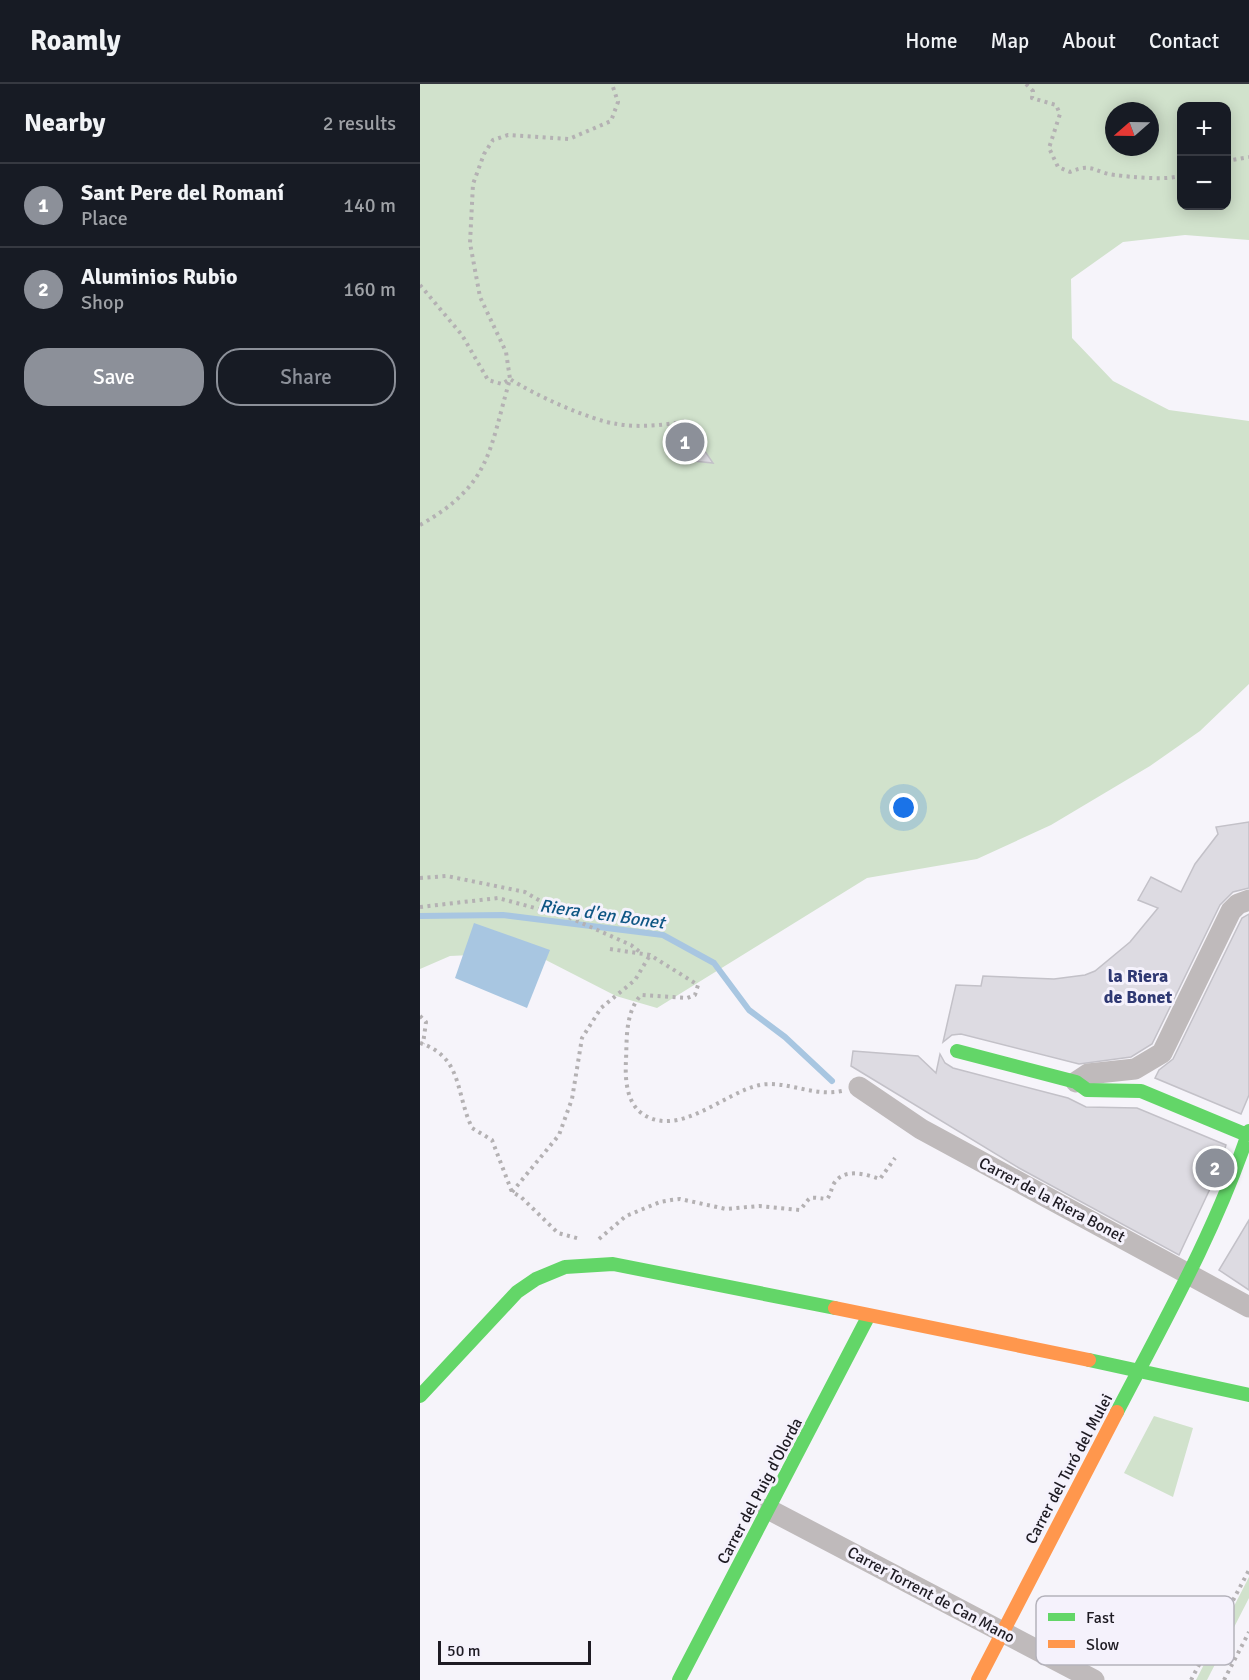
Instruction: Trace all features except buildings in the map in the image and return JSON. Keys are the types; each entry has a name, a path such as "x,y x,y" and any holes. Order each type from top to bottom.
{"street":[{"path":"1076,1082 1088,1074 1136,1069 1162,1053 1231,911 1238,904 1249,900"},
{"path":"957,1051 1076,1082 1087,1090 1142,1091 1248,1133"},
{"name":"Carrer de la Riera Bonet","path":"859,1087 921,1129 1249,1307"},
{"name":"Carrer del Turó del Mulei","path":"978,1680 1189,1274 1232,1182 1248,1133"},
{"path":"420,1396 455,1361 503,1304 539,1277 559,1268 613,1264 868,1317 972,1335 1249,1395"},
{"name":"Carrer del Puig d'Olorda","path":"681,1679 868,1317"},
{"name":"Carrer Torrent de Can Mano","path":"768,1509 1036,1650"},
{"name":"Carrer Torrent de Can Mano","path":"1065,1665 1094,1680"}],"path":[{"path":"420,525 447,510 473,485 485,465 510,379 506,352 480,297 470,243 473,184 484,154 494,140 508,135 569,140 610,122 618,102 612,84"},
{"path":"1026,84 1033,91 1032,98 1056,105 1060,114 1049,148 1058,167 1070,172 1083,166 1094,167 1113,175 1154,178 1177,176"},
{"path":"1231,161 1249,157"},
{"path":"420,285 462,335 488,380 502,384 510,379"},
{"path":"510,379 531,393 616,424 662,425 687,421"},
{"path":"420,878 447,876 525,892 567,916 631,945 641,952"},
{"path":"420,907 498,898 567,916"},
{"path":"610,949 650,955 694,979 699,989 695,995 687,998 641,995 634,1003 627,1031 625,1067 628,1092 636,1108 646,1116 659,1122 688,1116 760,1085 827,1094 859,1087"},
{"path":"512,1192 559,1135 572,1099 582,1038 601,1008 635,980 650,955"},
{"path":"420,1016 426,1022 422,1044 444,1057 453,1068 472,1128 492,1140 512,1192 521,1197 558,1233 580,1239 600,1239 614,1224 626,1216 660,1202 680,1199 726,1209 759,1206 800,1210 807,1198 827,1199 834,1184 841,1177 860,1173 880,1179 895,1158"},
{"path":"1234,1598 1249,1570"},
{"path":"1234,1661 1249,1632"},
{"path":"1191,1680 1199,1665"},
{"path":"1224,1680 1232,1665"}],"green space":[{"path":"420,84 1249,84 1249,240 1185,235 1123,242 1071,279 1072,338 1113,381 1169,410 1249,421 1249,684 1200,731 1150,766 1051,825 977,859 867,878 657,1008 616,996 538,956 492,954 450,956 420,969"},
{"path":"1154,1416 1193,1428 1173,1497 1124,1473"},
{"path":"1249,1577 1249,1598 1234,1627 1234,1606"},
{"path":"1204,1665 1215,1665 1207,1680 1196,1680"}],"water":[{"path":"474,923 550,950 527,1008 455,978"}],"waterway":[{"name":"Riera d'en Bonet","path":"420,916 503,915 663,935 714,963 749,1010 785,1037 832,1081"}],"traffic: fast":[{"path":"957,1051 1076,1082 1087,1090 1141,1091 1247,1135"},
{"path":"1117,1412 1205,1239 1236,1168 1249,1131"},
{"path":"420,1396 517,1292 536,1279 565,1267 613,1264 835,1308"},
{"path":"679,1680 868,1317"},
{"path":"1089,1360 1249,1395"}],"traffic: slow":[{"path":"835,1308 1089,1360"},
{"path":"978,1680 1117,1412"}],"place":[{"name":"Sant Pere del Romaní","path":"685,442"},
{"name":"Aluminios Rubio","path":"1215,1168"}],"district":[{"name":"la Riera de Bonet","path":"1138,986"}]}
